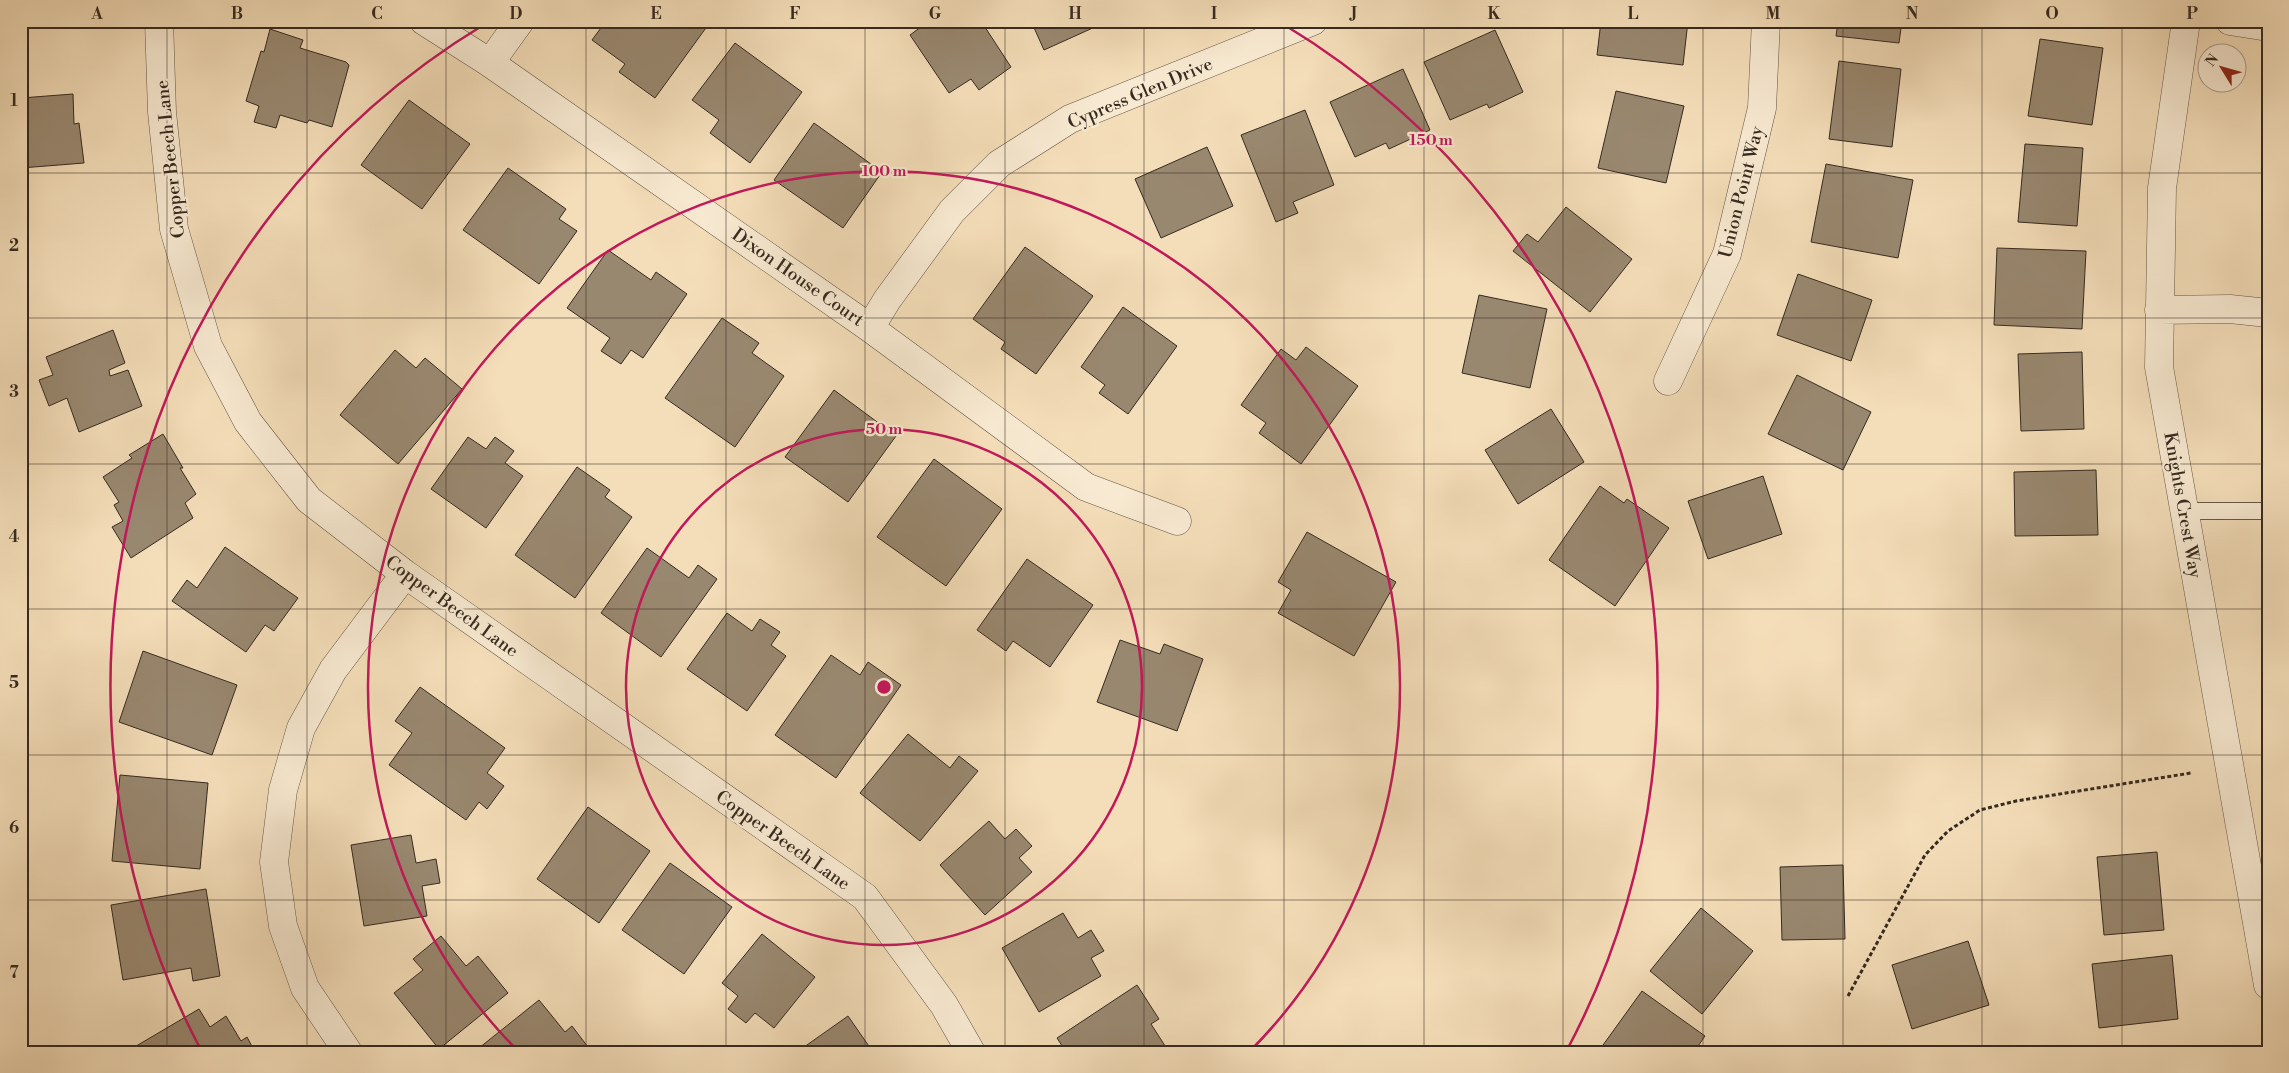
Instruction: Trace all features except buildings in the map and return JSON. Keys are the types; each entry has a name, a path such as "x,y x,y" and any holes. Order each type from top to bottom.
{"street":[{"name":"Copper Beech Lane","path":"159,21 162,112 174,229 208,346 248,422 309,500 405,574 864,897 944,1005 971,1052"},
{"name":"Dixon House Court","path":"424,21 490,63 870,328 1086,487 1177,521"},
{"path":"490,63 520,21"},
{"name":"Cypress Glen Drive","path":"870,328 952,211 999,164 1070,120 1313,21"},
{"name":"Union Point Way","path":"1668,381 1727,254 1762,108 1766,21"},
{"name":"Knights Crest Way","path":"2186,21 2162,188 2159,367 2268,985"},
{"path":"2230,21 2268,27"},
{"path":"2160,310 2230,309 2268,312"},
{"path":"348,1052 305,988 283,926 274,862 282,790 301,728 333,670 405,574"}],"lane":[{"path":"2184,511 2268,511"}],"path":[{"path":"1848,996 1925,856 1948,831 1980,810 2016,801 2191,773"}]}
